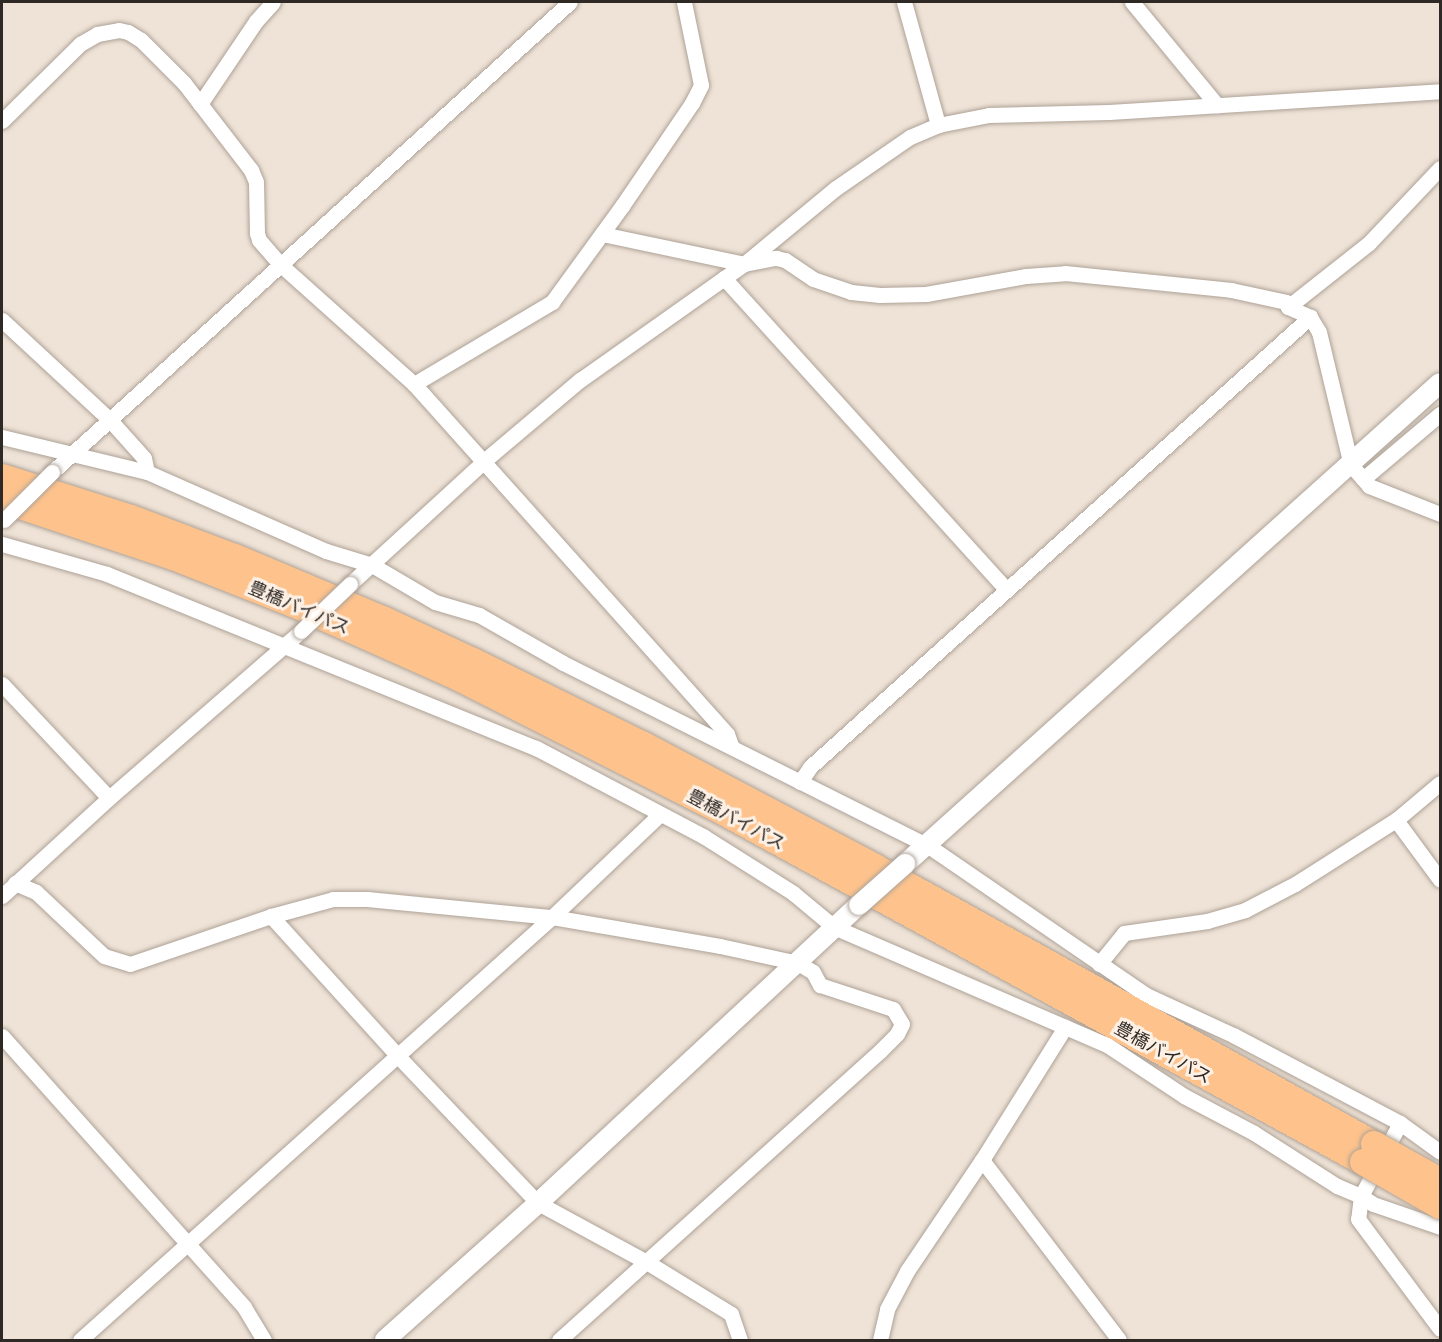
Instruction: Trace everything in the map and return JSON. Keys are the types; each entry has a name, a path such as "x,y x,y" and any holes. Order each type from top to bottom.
{"highway":[{"name":"豊橋バイパス","path":"2,477 132,518 235,557 385,620 644,745 801,828 1369,1153 1440,1206"},
{"name":"豊橋バイパス","path":"2,514 173,557 324,618 469,683 725,813 1369,1153 1440,1181"}],"street":[{"path":"200,104 256,21 273,2"},
{"path":"2,514 282,266 570,2"},
{"path":"414,384 552,302 602,234 692,103 701,85 684,2"},
{"path":"904,2 938,125"},
{"path":"1132,2 1217,105"},
{"path":"2,121 80,44 107,31 119,30 135,35 184,83 251,170 256,182 259,240 282,266 414,384 727,734 731,745"},
{"path":"2,896 109,798 286,646 484,461 580,380 744,264 836,188 910,137 938,125 989,115 1440,92"},
{"path":"1288,307 1369,243 1440,168"},
{"path":"602,234 744,264 776,258 785,260 813,279 851,292 880,295 926,294 1026,276 1065,273 1231,290 1286,302 1288,307 1310,317 1319,332 1357,472 1369,486 1440,514"},
{"path":"724,278 1006,589"},
{"path":"800,783 810,767 1310,317"},
{"path":"2,320 109,419 144,458 147,472"},
{"path":"1357,472 1440,383"},
{"path":"385,1341 905,864 1357,472 1440,414"},
{"path":"2,437 147,472 326,550 372,565 435,602 479,615 562,663 731,745 800,783 927,845 1146,995 1233,1035 1400,1123 1440,1152"},
{"path":"2,544 107,574 536,748 703,836 794,893 834,927 1107,1045 1184,1096 1254,1133 1337,1186 1373,1204 1440,1227"},
{"path":"2,684 109,798"},
{"path":"1099,964 1124,933 1207,921 1245,910 1295,884 1396,820 1440,783"},
{"path":"80,1341 396,1054 552,917 660,814"},
{"path":"1396,820 1440,880"},
{"path":"15,883 36,892 104,956 130,964 272,916 333,899 367,898 552,917 798,963 813,972 820,985 893,1009 902,1024 897,1034 559,1341"},
{"path":"272,916 396,1054 538,1203 645,1261 731,1314 740,1341"},
{"path":"880,1341 887,1309 906,1271 982,1160 1065,1027"},
{"path":"2,1036 244,1307 264,1341"},
{"path":"1400,1123 1361,1196 1358,1219 1440,1329"},
{"path":"982,1160 1119,1341"}]}
